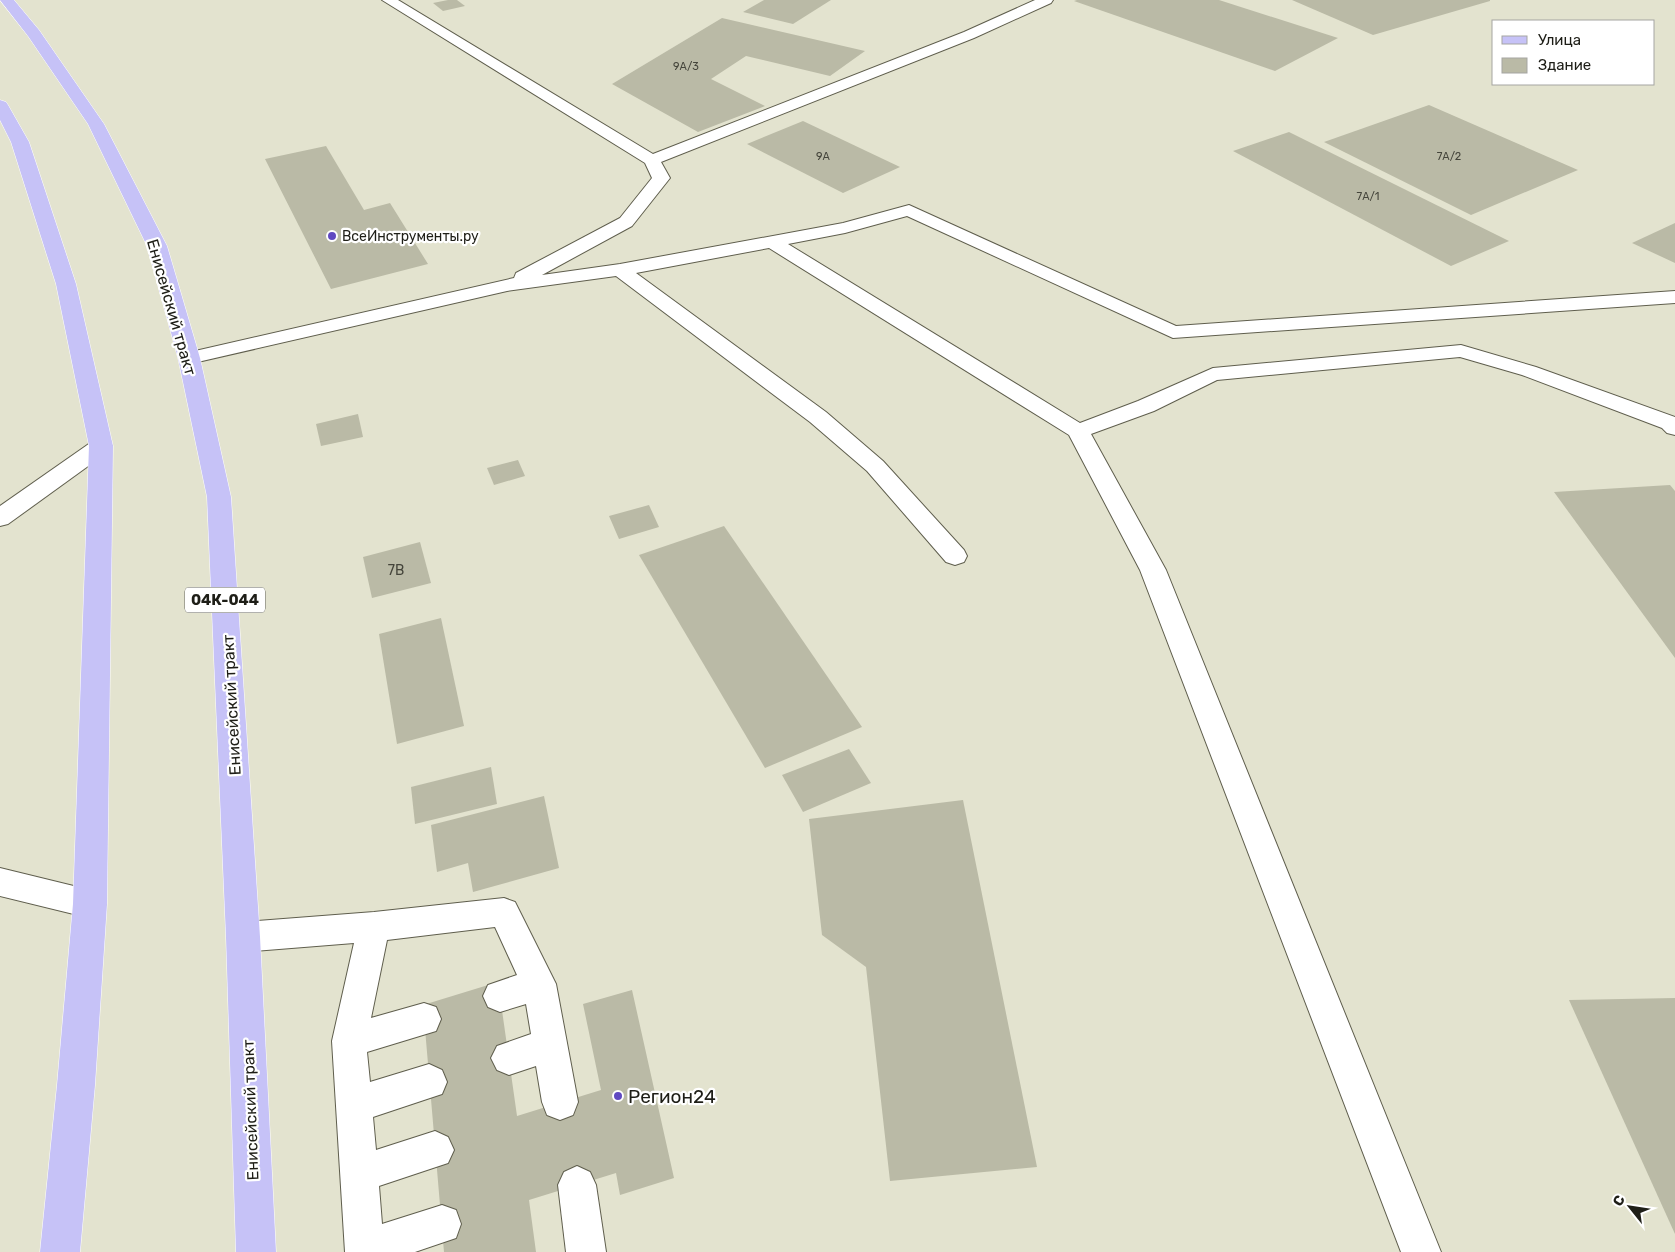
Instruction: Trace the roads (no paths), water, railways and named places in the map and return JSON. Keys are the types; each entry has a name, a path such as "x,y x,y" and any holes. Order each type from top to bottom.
{"main road":[{"name":"Енисейский тракт","path":"6,0 34,32 96,124 157,246 188,358 219,496 243,938 256,1252"},
{"path":"0,105 20,142 66,284 101,446 90,904 76,1085 60,1252"}],"lane":[{"path":"389,0 652,160 661,178 626,222 507,285"},
{"path":"652,160 969,35 1046,0"},
{"path":"188,358 507,285 620,270 772,242 845,228 910,210 1174,332 1675,297"},
{"path":"772,242 1078,431 1153,570 1421,1252"},
{"path":"620,270 818,417 876,466 955,556"},
{"path":"1078,431 1146,406 1213,374 1460,351 1529,372 1670,423 1675,428"},
{"path":"0,518 101,446"},
{"path":"0,882 90,904"},
{"path":"243,938 374,927 504,912 539,984 560,1102"},
{"path":"374,927 349,1041 365,1250 442,1224"},
{"path":"500,996 539,984"},
{"path":"349,1041 424,1019"},
{"path":"509,1058 550,1045"},
{"path":"354,1105 429,1082"},
{"path":"359,1174 435,1150"},
{"path":"577,1185 586,1252"}],"place":[{"name":"ВсеИнструменты.ру","path":"332,236"},
{"name":"Регион24","path":"618,1096"}]}
